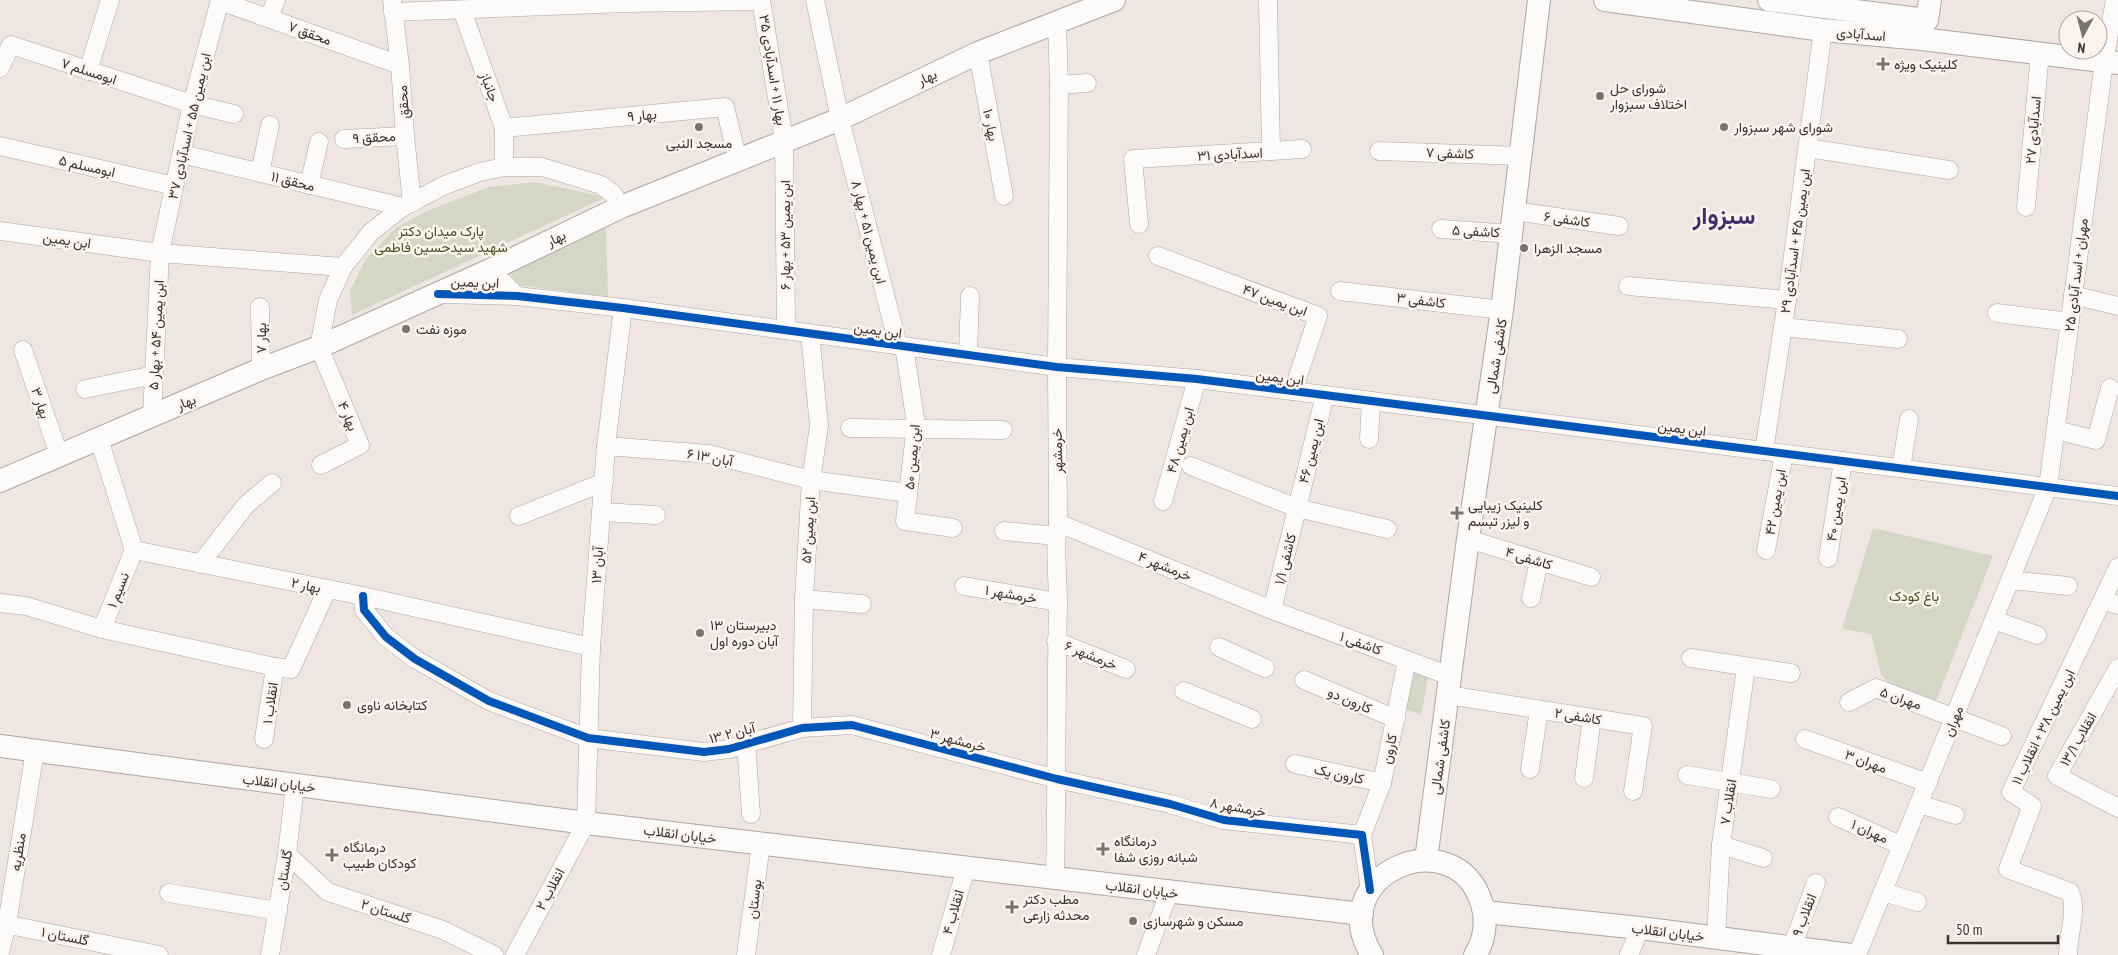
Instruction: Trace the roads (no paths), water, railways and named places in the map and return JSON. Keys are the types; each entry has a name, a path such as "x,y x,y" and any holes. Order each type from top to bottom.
{"main road":[{"name":"بهار","path":"0,481 261,369 319,347 490,270 620,207 840,118 978,53 1114,0"},
{"name":"کاشفی شمالی","path":"1426,860 1468,540 1512,234 1539,0"},
{"name":"اسدآبادی","path":"1606,0 1824,30 1927,20"},
{"name":"اسدآبادی","path":"1769,0 1927,20 2040,53 2111,63"},
{"name":"خیابان انقلاب","path":"0,746 586,823 1362,914"},
{"path":"1366,952 1362,914 1370,890 1381,877 1394,867 1426,860 1442,863 1458,871 1471,882 1480,896 1485,912 1485,930 1480,948 1475,955"},
{"name":"خیابان انقلاب","path":"1485,912 1640,928 1851,955"}],"street":[{"path":"88,71 110,0"},
{"name":"محقق ۷","path":"220,0 400,65"},
{"name":"ابن یمین ۵۵ + اسدآبادی ۳۷","path":"160,253 192,104 220,0"},
{"path":"269,18 276,0"},
{"path":"393,6 462,10 626,2 761,0"},
{"name":"بهار ۱۱ + اسدآبادی ۳۵","path":"761,0 784,140"},
{"name":"ابن یمین ۵۱ + بهار ۸","path":"815,0 840,118 901,346"},
{"name":"اسدآبادی ۳۱","path":"1139,224 1133,159 1272,151 1268,0"},
{"name":"مهران + اسد آبادی ۲۵","path":"2048,487 2073,295 2111,63 2114,0"},
{"name":"محقق","path":"393,6 400,65 408,205"},
{"name":"جانباز","path":"462,10 504,128 504,167"},
{"name":"خرمشهر","path":"1055,878 1058,779 1056,367 1059,85 1057,23"},
{"name":"ابن یمین ۴۵ + اسدآبادی ۲۹","path":"1764,451 1824,30"},
{"name":"ابومسلم ۷","path":"0,68 11,45 192,104 234,114"},
{"name":"بهار ۱۰","path":"978,53 1004,196"},
{"name":"اسدآبادی ۲۷","path":"2026,206 2040,53"},
{"path":"1059,85 1087,83"},
{"name":"بهار ۹","path":"504,128 725,108 738,160"},
{"path":"260,173 270,125"},
{"name":"محقق ۹","path":"344,139 405,136"},
{"name":"ابن یمین ۵۳ + بهار ۶","path":"784,140 786,330"},
{"path":"309,185 320,142"},
{"name":"ابومسلم ۵","path":"0,146 174,186"},
{"path":"1808,148 1949,170"},
{"path":"1272,151 1302,149"},
{"name":"کاشفی ۷","path":"1379,151 1521,156"},
{"name":"محقق ۱۱","path":"182,154 309,185 408,205"},
{"path":"319,347 328,300 343,267 371,232 408,205 445,185 480,172 504,167 542,167 601,185 613,194 620,207"},
{"name":"کاشفی ۶","path":"1515,211 1619,226"},
{"name":"کاشفی ۵","path":"1441,229 1512,234"},
{"name":"ابن یمین","path":"0,231 160,253 343,267"},
{"name":"ابن یمین ۵۴ + بهار ۵","path":"152,416 160,253"},
{"name":"ابن یمین ۴۷","path":"1158,256 1318,316 1293,391"},
{"path":"490,270 517,296"},
{"path":"1628,286 1787,300"},
{"name":"کاشفی ۳","path":"1340,291 1502,310"},
{"name":"ابن یمین","path":"438,294 517,296 623,308 1056,367 1197,379 2118,496"},
{"path":"2073,295 2118,306"},
{"path":"968,355 970,296"},
{"name":"بهار ۷","path":"260,307 261,369"},
{"name":"۱۳ آبان","path":"586,823 591,647 606,446 623,308"},
{"path":"1997,313 2070,322"},
{"path":"1783,326 1898,339"},
{"name":"ابن یمین ۵۲","path":"802,728 804,599 811,480 819,426 810,333"},
{"name":"ابن یمین ۵۰","path":"901,346 916,428 905,521 953,528"},
{"name":"بهار ۴","path":"319,347 360,445 320,465"},
{"name":"بهار ۳","path":"23,350 59,455"},
{"path":"84,389 154,375"},
{"name":"ابن یمین ۴۸","path":"1163,501 1197,379"},
{"path":"2056,430 2096,440 2110,388"},
{"name":"ابن یمین ۴۶","path":"1297,508 1325,395"},
{"path":"1369,439 1371,401"},
{"path":"1901,468 1908,419"},
{"path":"850,428 1003,430"},
{"path":"99,440 134,550"},
{"name":"۶ آبان ۱۳","path":"606,446 709,454 811,480 908,493"},
{"name":"ابن یمین ۴۲","path":"1766,550 1784,454"},
{"name":"ابن یمین ۴۰","path":"1828,558 1843,461"},
{"path":"1191,466 1297,508 1387,529"},
{"path":"519,516 604,482"},
{"path":"200,564 246,505 272,483"},
{"name":"مهران","path":"1857,955 2048,487"},
{"name":"کاشفی ۱/۱","path":"1272,610 1297,508"},
{"path":"601,512 656,515"},
{"path":"1004,531 1057,529"},
{"name":"خرمشهر ۴","path":"1057,529 1272,610"},
{"name":"کاشفی ۴","path":"1468,540 1591,577"},
{"name":"بهار ۲","path":"134,550 363,596 591,647"},
{"name":"نسیم ۱","path":"102,629 134,550"},
{"path":"1531,598 1539,561"},
{"name":"ابن یمین ۳۸ + انقلاب ۱۱","path":"2068,955 2068,939 2074,901 2070,892 2008,869 2032,806 2011,792 2111,602 2118,567"},
{"path":"2010,580 2068,586"},
{"name":"خرمشهر ۱","path":"964,586 1058,602"},
{"path":"0,603 26,606 102,629 291,669 327,590"},
{"name":"۱۳ آبان ۲","path":"363,596 364,610 386,637 415,659 488,701 588,738 704,752 729,748 802,728 852,725"},
{"path":"804,599 862,604"},
{"name":"کاشفی ۱","path":"1272,610 1407,660 1449,685"},
{"path":"1994,620 2037,635"},
{"name":"خرمشهر ۶","path":"1056,641 1126,669"},
{"path":"1219,647 1265,668"},
{"path":"1691,658 1791,673"},
{"name":"کارون","path":"1362,835 1382,783 1407,660"},
{"name":"انقلاب ۱","path":"264,739 275,667"},
{"name":"انقلاب ۷","path":"1716,937 1721,845 1746,667"},
{"name":"انقلاب ۱۳/۱","path":"2118,668 2057,776 2118,808"},
{"name":"کارون دو","path":"1304,680 1396,719"},
{"name":"کاشفی ۲","path":"1449,685 1539,710 1643,726 1633,791"},
{"name":"مهران ۵","path":"1849,702 1876,688 2002,736"},
{"path":"1184,691 1252,719"},
{"path":"1530,769 1539,710"},
{"path":"1584,778 1592,718"},
{"name":"خرمشهر ۳","path":"852,725 1058,779"},
{"name":"مهران ۳","path":"1805,739 1928,782"},
{"path":"746,743 751,814"},
{"name":"منظریه","path":"0,952 3,923 35,751"},
{"name":"کارون یک","path":"1296,764 1382,783"},
{"path":"1688,775 1771,789"},
{"name":"خرمشهر ۸","path":"1058,779 1170,804 1224,820 1362,835"},
{"name":"گلستان","path":"270,955 287,854 295,785"},
{"path":"1919,804 1955,815"},
{"name":"مهران ۱","path":"1838,817 1902,846"},
{"name":"انقلاب ۲","path":"515,955 586,823"},
{"path":"1362,835 1370,890"},
{"name":"بوستان","path":"746,955 761,844"},
{"path":"1721,845 1762,858"},
{"name":"گلستان ۲","path":"287,854 328,892 443,930 494,955"},
{"name":"انقلاب ۴","path":"941,955 966,868"},
{"name":"انقلاب ۹","path":"1792,947 1816,883"},
{"path":"1146,955 1169,892"},
{"path":"1883,892 1917,902"},
{"path":"169,893 278,911"},
{"name":"گلستان ۱","path":"3,923 159,955"},
{"path":"1629,955 1640,928"}],"place":[{"name":"کلینیک ویژه","path":"1883,64"},
{"name":"شورای حل اختلاف سبزوار","path":"1600,96"},
{"name":"مسجد النبی","path":"699,127"},
{"name":"شورای شهر سبزوار","path":"1724,127"},
{"name":"مسجد الزهرا","path":"1524,248"},
{"name":"موزه نفت","path":"406,329"},
{"name":"کلینیک زیبایی و لیزر تبسم","path":"1457,513"},
{"name":"دبیرستان ۱۳ آبان دوره اول","path":"700,633"},
{"name":"کتابخانه ناوی","path":"347,705"},
{"name":"درمانگاه شبانه روزی شفا","path":"1103,849"},
{"name":"درمانگاه کودکان طبیب","path":"332,855"},
{"name":"مطب دکتر محدثه زارعی","path":"1012,907"},
{"name":"مسکن و شهرسازی","path":"1133,921"}],"district":[{"name":"سبزوار","path":"1724,215"}],"park label":[{"name":"پارک میدان دکتر شهید سیدحسین فاطمی","path":"441,240"},
{"name":"باغ کودک","path":"1914,596"}]}
